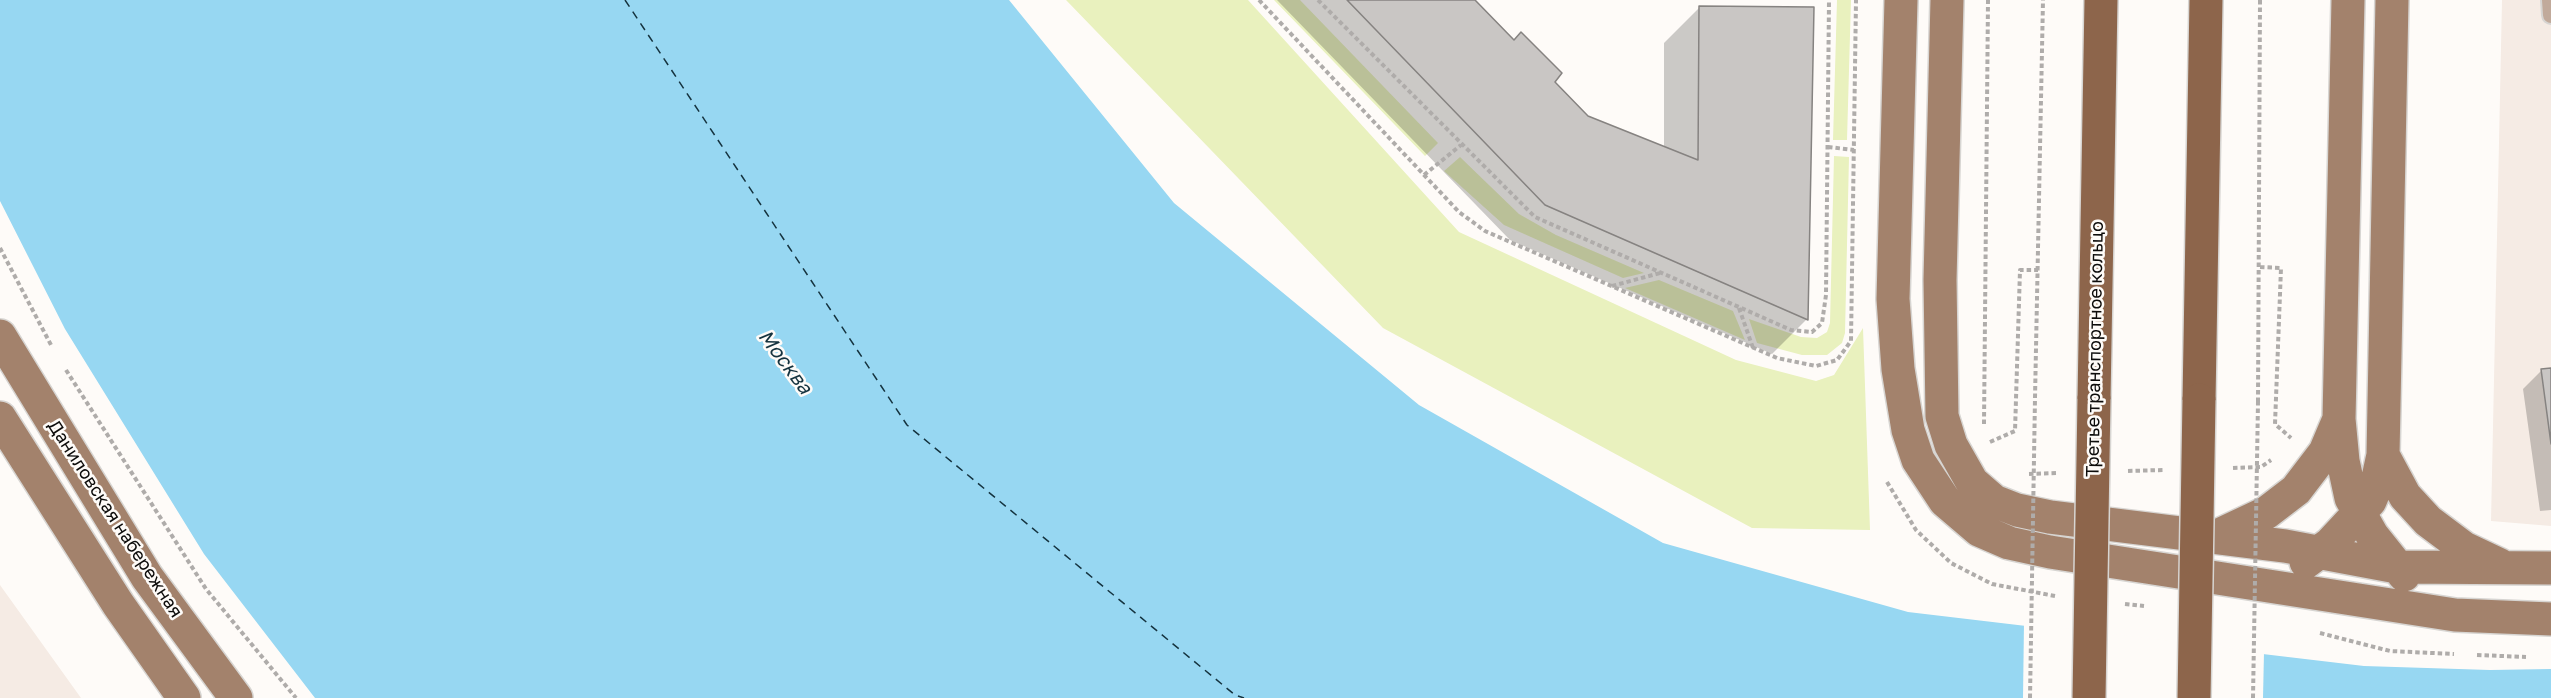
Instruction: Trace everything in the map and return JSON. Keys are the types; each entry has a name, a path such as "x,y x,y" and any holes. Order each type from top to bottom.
{"main road":[{"path":"1901,0 1893,299 1898,369 1908,430 1918,460 1945,501 1979,530 2009,543 2050,552 2261,583 2455,615 2551,619"},
{"path":"1947,0 1940,280 1942,416 1951,446 1972,482 1994,501 2018,510 2050,517 2215,537 2397,567 2509,570 2551,568"},
{"name":"Третье транспортное кольцо","path":"2089,698 2101,0"},
{"path":"2194,698 2206,0"},
{"path":"2348,0 2339,419 2343,461 2351,498 2358,515 2397,567 2455,615"},
{"path":"2261,583 2287,573 2320,553 2358,515 2376,487 2383,455 2392,0"},
{"name":"Даниловская набережная","path":"0,336 147,577 236,698"},
{"path":"0,418 118,604 184,698"},
{"path":"2215,537 2266,513 2296,490 2325,452 2339,419"},
{"path":"2383,455 2405,496 2428,521 2464,548 2509,570"}],"lane":[{"path":"2550,0 2551,15"}],"path":[{"path":"1260,0 1459,212 1485,231 1777,358 1816,366 1837,360 1851,341 1856,0"},
{"path":"1318,0 1535,218 1791,330 1812,332 1822,323 1827,295 1829,0"},
{"path":"1985,427 1988,0"},
{"path":"2030,698 2043,0"},
{"path":"2253,698 2260,267 2260,0"},
{"path":"1424,174 1461,145"},
{"path":"1828,147 1854,150"},
{"path":"0,248 53,349"},
{"path":"2260,267 2281,268 2275,424 2291,439"},
{"path":"1987,435 1989,442 2015,431 2020,270 2038,270"},
{"path":"1611,286 1660,273"},
{"path":"1739,307 1753,348"},
{"path":"66,369 206,589 296,698"}],"shaded area":[{"path":"2502,0 2551,0 2551,526 2491,521"},
{"path":"0,585 81,698 0,698"}],"green space":[{"path":"1066,0 1248,0 1459,232 1736,360 1816,381 1834,375 1863,328 1870,530 1752,528 1383,328"},
{"path":"1274,0 1300,0 1438,143 1425,156"},
{"path":"1837,0 1851,0 1847,140 1833,140"},
{"path":"1834,156 1849,157 1845,333 1842,343 1827,355 1802,355 1757,343 1749,319 1801,337 1817,338 1827,332 1830,323"},
{"path":"1460,157 1519,214 1556,235 1644,273 1623,278 1504,225 1444,171"},
{"path":"1659,280 1733,311 1745,340 1625,288"}],"water":[{"name":"Москва","path":"0,0 1009,0 1174,203 1419,405 1663,543 1908,612 2364,666 2490,670 2551,669 2551,698 315,698 204,554 65,329 0,201"}],"pier":[{"path":"2024,623 2264,652 2263,698 2023,698"}],"building":[{"path":"1347,0 1475,0 1514,40 1521,32 1562,73 1555,82 1588,116 1698,160 1699,6 1814,7 1808,320 1545,205"},
{"path":"2551,368 2551,444 2541,369"}],"ferry route":[{"path":"625,0 907,425 1235,695 1244,698"}]}
